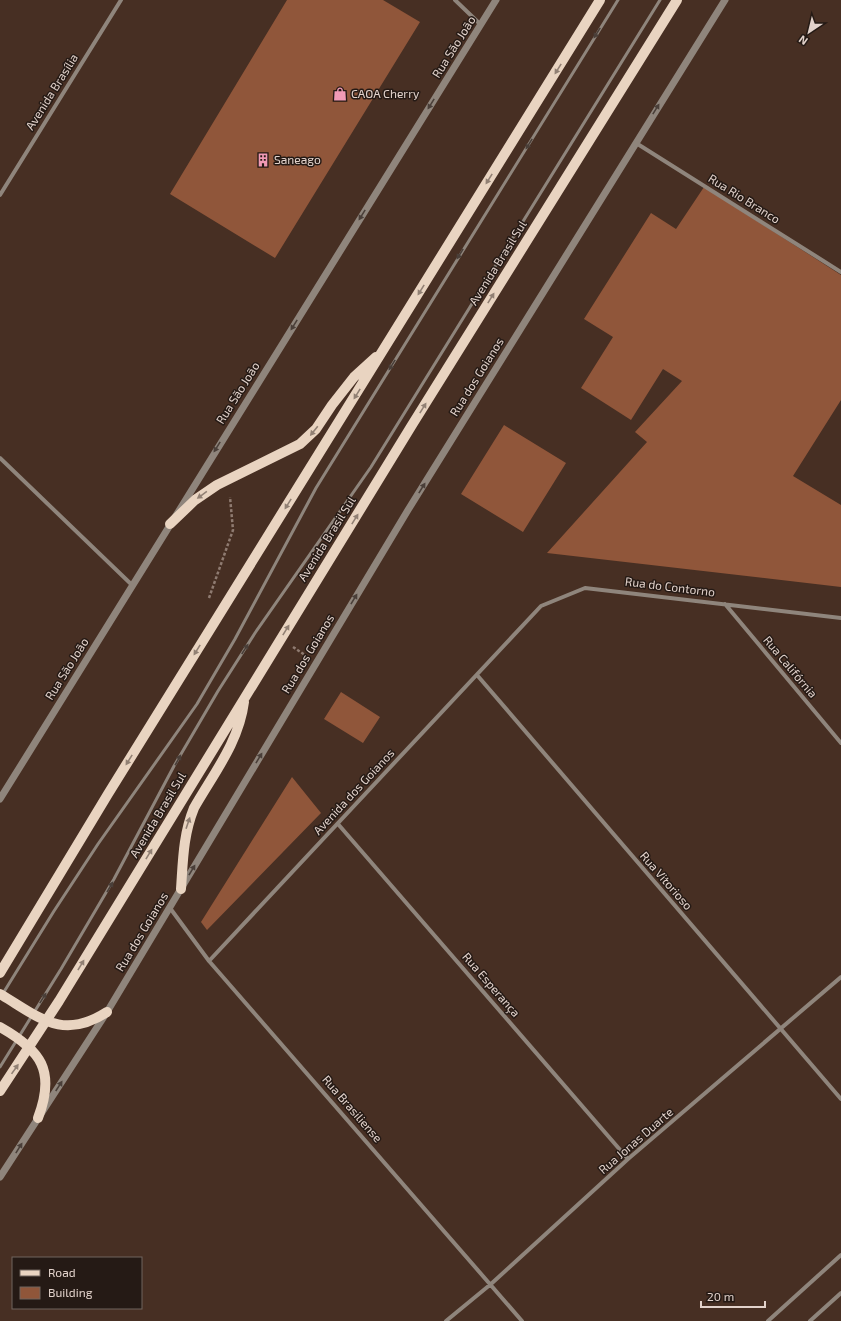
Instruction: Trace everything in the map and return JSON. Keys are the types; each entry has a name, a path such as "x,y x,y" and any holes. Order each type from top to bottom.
{"main road":[{"path":"0,973 108,794 600,0"},
{"name":"Avenida Brasil Sul","path":"0,1091 46,1022 676,0"},
{"path":"170,524 195,500 217,485 300,444 316,429 332,405 354,377 385,348"},
{"path":"181,889 184,838 189,819 200,797 233,743 239,728 244,699"},
{"path":"1,996 46,1022 74,1025 97,1018 107,1012"},
{"path":"0,1027 19,1037 30,1046 40,1062 45,1080 45,1093 38,1118"}],"street":[{"name":"Avenida Brasília","path":"0,195 121,0"},
{"path":"455,0 481,25"},
{"name":"Rua São João","path":"0,798 496,0"},
{"name":"Rua dos Goianos","path":"0,1176 107,1012 404,516 635,142 725,0"},
{"name":"Rua Rio Branco","path":"635,142 841,272"},
{"path":"0,458 132,585"},
{"name":"Rua do Contorno","path":"513,637 541,606 586,588 841,618"},
{"name":"Rua Califórnia","path":"724,604 841,743"},
{"name":"Avenida dos Goianos","path":"209,961 513,637"},
{"name":"Rua Vitorioso","path":"477,676 780,1030 841,1099"},
{"name":"Rua Esperança","path":"338,824 628,1160"},
{"name":"Rua Brasiliense","path":"170,908 209,961 522,1321"},
{"name":"Rua Jonas Duarte","path":"446,1321 491,1284 628,1160 841,977"},
{"path":"768,1321 841,1254"},
{"path":"810,1321 841,1293"}],"lane":[{"path":"1,996 98,844 197,704 235,639 316,488 618,0"},
{"path":"0,1067 114,879 174,766 218,691 255,633 375,461 660,0"}],"path":[{"path":"208,602 233,530 230,497"},
{"path":"293,647 307,657"}],"building":[{"path":"287,0 383,0 420,22 275,258 170,194"},
{"path":"704,187 841,275 841,400 793,476 841,505 841,587 547,553 647,442 635,432 682,381 663,369 631,420 581,388 613,337 584,319 651,213 676,229"},
{"path":"504,425 566,463 523,532 461,494"},
{"path":"341,692 380,717 363,743 324,719"},
{"path":"292,777 321,813 207,930 201,922"}],"place":[{"name":"CAOA Cherry","path":"340,94"},
{"name":"Saneago","path":"263,160"}]}
